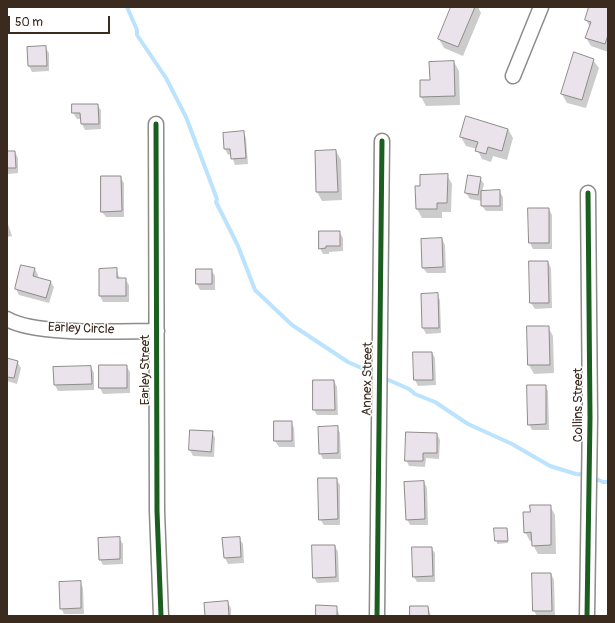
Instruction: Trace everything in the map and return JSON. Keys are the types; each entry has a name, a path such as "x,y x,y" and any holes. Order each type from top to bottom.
{"street":[{"path":"513,76 541,7"},
{"name":"Earley Street","path":"156,124 157,511 161,616"},
{"name":"Annex Street","path":"377,616 382,141"},
{"name":"Collins Street","path":"587,616 590,418 588,193"},
{"name":"Earley Circle","path":"7,319 24,325 56,330 157,331"}],"building":[{"path":"451,7 475,7 458,47 438,39"},
{"path":"589,7 608,7 608,35 605,44 585,38 591,22 585,20"},
{"path":"46,46 47,66 28,66 27,47"},
{"path":"574,52 594,59 582,100 561,94"},
{"path":"454,61 455,96 420,97 420,80 430,80 429,62"},
{"path":"72,104 98,104 99,124 81,124 80,113 72,113"},
{"path":"466,116 508,129 502,151 488,147 486,154 475,151 478,142 460,137"},
{"path":"244,131 246,158 231,159 230,149 224,149 223,133"},
{"path":"336,150 338,192 316,192 315,151"},
{"path":"7,151 15,151 16,168 7,168"},
{"path":"448,174 447,203 437,203 437,209 416,209 415,186 420,186 420,175"},
{"path":"468,175 481,177 478,195 465,193"},
{"path":"101,176 121,176 122,211 101,212"},
{"path":"500,190 500,206 481,206 481,191"},
{"path":"528,208 549,208 549,243 529,243"},
{"path":"319,231 340,231 340,246 326,246 326,248 319,249"},
{"path":"442,238 443,267 422,268 421,239"},
{"path":"529,261 548,261 549,303 530,303"},
{"path":"21,265 35,268 33,276 51,281 46,298 15,289"},
{"path":"117,268 117,278 126,278 126,296 99,296 99,269"},
{"path":"196,269 212,269 212,284 196,284"},
{"path":"438,293 439,328 422,328 421,294"},
{"path":"527,326 549,326 550,365 528,365"},
{"path":"413,352 432,352 433,380 414,380"},
{"path":"7,358 18,361 14,378 7,377"},
{"path":"99,365 127,365 127,388 99,388"},
{"path":"91,366 92,384 54,385 53,367"},
{"path":"313,380 334,380 335,410 313,410"},
{"path":"527,385 546,385 546,424 528,425"},
{"path":"274,421 292,421 292,441 274,441"},
{"path":"338,426 338,453 319,454 318,427"},
{"path":"190,430 213,431 211,452 189,450"},
{"path":"406,432 437,433 437,453 423,453 423,461 405,461"},
{"path":"318,478 337,478 338,519 319,520"},
{"path":"424,481 425,519 406,520 404,482"},
{"path":"530,505 551,505 551,545 532,546 531,532 524,533 523,512 530,512"},
{"path":"494,528 507,528 508,541 495,541"},
{"path":"120,537 120,559 99,560 98,538"},
{"path":"240,537 241,557 224,558 222,538"},
{"path":"312,545 335,545 336,577 313,578"},
{"path":"412,547 432,547 433,576 413,577"},
{"path":"532,573 551,573 552,611 533,611"},
{"path":"81,581 81,608 60,609 59,582"},
{"path":"228,601 229,616 205,616 204,603"},
{"path":"316,605 337,606 337,616 316,616"},
{"path":"410,606 428,606 429,616 410,616"}],"waterway":[{"path":"127,7 137,30 137,35 166,78 186,117 217,199 216,202 238,246 255,290 292,325 348,362 435,402 468,424 512,444 550,466 576,474 587,475 603,482 608,482"}],"cycle path":[{"path":"156,124 157,511 161,616"},
{"path":"377,616 382,141"},
{"path":"587,616 590,418 588,193"}]}
